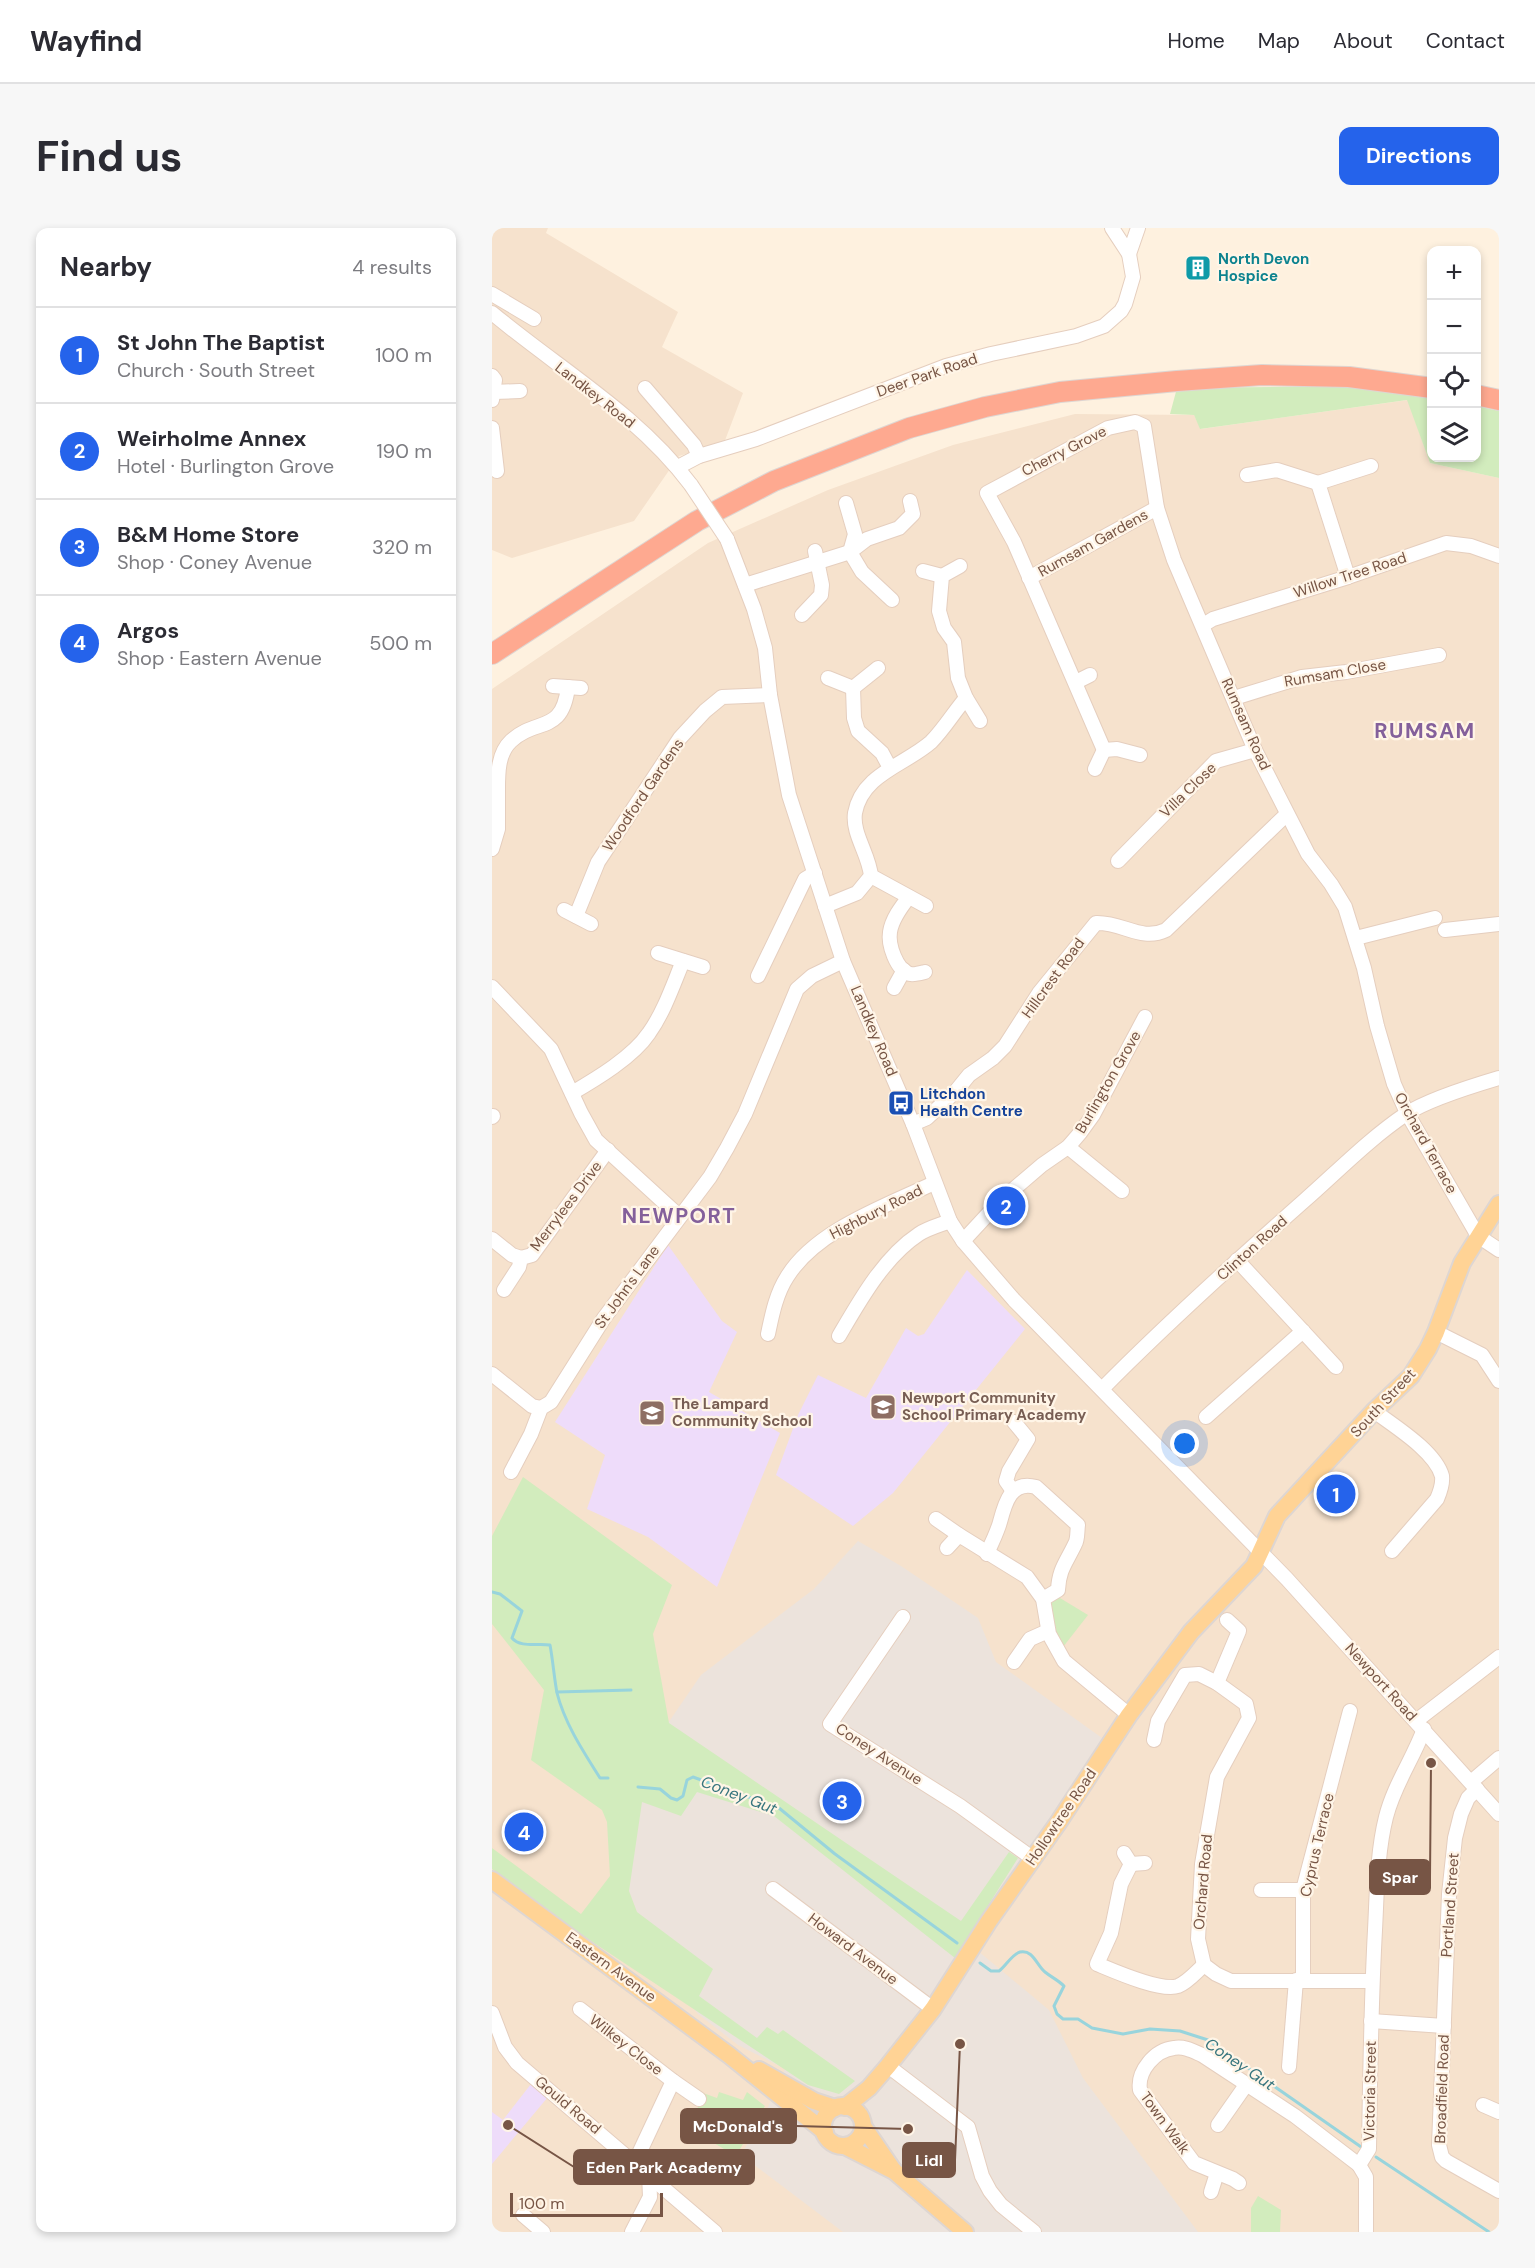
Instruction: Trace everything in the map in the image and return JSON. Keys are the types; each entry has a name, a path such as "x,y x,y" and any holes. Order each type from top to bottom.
{"highway":[{"path":"492,654 697,521 774,481 909,428 986,407 1060,392 1177,381 1262,375 1338,377 1427,388"},
{"path":"1481,396 1499,400"}],"main road":[{"name":"South Street","path":"1261,1552 1277,1516 1374,1411 1411,1376 1436,1332 1462,1263 1499,1204"},
{"name":"Hollowtree Road","path":"840,2108 868,2088 933,2009 983,1929 1059,1823 1129,1715 1191,1632 1254,1566 1261,1552"},
{"name":"Eastern Avenue","path":"492,1880 729,2055 825,2132"},
{"name":"Eastern Avenue","path":"729,2055 814,2100 840,2108"},
{"path":"845,2146 858,2139 868,2088"},
{"path":"894,2172 858,2113 840,2108 826,2118 825,2132 832,2142 845,2146 894,2172 965,2232"}],"street":[{"path":"1112,228 1129,254"},
{"path":"1129,254 1138,228"},
{"name":"Deer Park Road","path":"678,467 699,456 756,439 946,366 1076,336 1104,326 1121,311 1128,298 1133,277 1129,254"},
{"path":"492,294 534,319"},
{"name":"Landkey Road","path":"492,313 528,343 614,406 650,438 692,485 727,539 754,609 765,648 770,695 789,795 825,906 843,961 914,1124 950,1221 963,1241 1034,1320 1261,1552"},
{"path":"492,376 495,380 493,396 520,391"},
{"path":"645,387 694,445 699,456"},
{"name":"Cherry Grove","path":"987,493 1108,428 1135,422 1144,426"},
{"name":"Rumsam Road","path":"1144,426 1157,507 1174,560 1255,750 1308,854 1331,884 1345,908 1356,938 1373,1012"},
{"path":"492,428 495,474"},
{"path":"1247,475 1277,470 1319,487 1371,465"},
{"path":"1319,487 1348,577"},
{"name":"Rumsam Gardens","path":"987,493 1014,542 1104,750"},
{"path":"745,585 817,557 850,552 867,539 899,528 913,514 910,501"},
{"path":"846,502 855,534 850,552 862,572 892,600"},
{"name":"Rumsam Gardens","path":"1029,578 1157,507"},
{"name":"Willow Tree Road","path":"1203,625 1213,619 1348,577 1446,543 1471,546 1499,556"},
{"path":"802,615 821,595 822,585 817,557"},
{"path":"923,571 942,576 960,566"},
{"path":"942,576 939,611 944,628 954,642 958,678 966,698 980,721"},
{"name":"Rumsam Close","path":"1234,698 1302,677 1346,672 1439,655"},
{"path":"853,688 878,668"},
{"path":"1076,682 1090,675"},
{"path":"828,678 853,688"},
{"path":"492,849 498,829 495,794 499,765 510,742 523,733 549,723 563,708 575,688 553,686"},
{"path":"853,688 854,718 858,731 882,753 890,768"},
{"name":"Woodford Gardens","path":"591,924 570,913 598,862 680,738 705,711 722,697 770,695"},
{"path":"825,906 857,893 871,876 870,866 857,833 855,814 861,795 872,782 890,768 914,756 933,739 966,698"},
{"path":"1095,769 1104,750 1118,749 1140,755"},
{"name":"Villa Close","path":"1118,861 1135,852 1216,761 1255,750"},
{"name":"Hillcrest Road","path":"914,1124 927,1118 956,1091 969,1075 993,1058 1005,1046 1039,993 1087,931 1096,923 1107,922 1144,935 1155,936 1166,930 1287,814"},
{"path":"758,976 806,879 815,873"},
{"path":"871,876 926,906"},
{"path":"909,897 898,910 890,931 891,949 904,970 911,974 925,972"},
{"path":"1356,938 1435,918"},
{"path":"1445,930 1499,924"},
{"path":"658,953 703,967"},
{"path":"572,1093 593,1081 638,1046 649,1033 683,961"},
{"name":"St John's Lane","path":"511,1472 531,1434 541,1408 551,1401 598,1327 710,1177 741,1122 797,989 812,976 843,961"},
{"path":"894,988 904,970"},
{"path":"492,987 551,1049 596,1140 679,1216"},
{"name":"Orchard Terrace","path":"1373,1012 1394,1084 1407,1113 1478,1236"},
{"name":"Burlington Grove","path":"963,1241 1020,1182 1068,1148 1093,1115 1145,1017"},
{"name":"Clinton Road","path":"1102,1389 1237,1260 1365,1146 1407,1113 1438,1099 1499,1078"},
{"path":"1068,1148 1122,1191"},
{"name":"Merrylees Drive","path":"504,1290 519,1267 521,1258 532,1255 608,1150"},
{"name":"Highbury Road","path":"768,1334 774,1306 785,1279 806,1254 833,1233 934,1183"},
{"path":"840,1336 858,1303 903,1246 921,1232 950,1221"},
{"path":"1478,1236 1499,1250"},
{"path":"492,1239 512,1255 521,1258"},
{"path":"1237,1260 1336,1367"},
{"path":"1206,1417 1303,1331"},
{"path":"1436,1332 1482,1355 1497,1372"},
{"path":"492,1374 532,1406 541,1408"},
{"path":"1374,1411 1424,1451 1436,1463 1442,1477 1442,1488 1437,1499 1392,1551"},
{"path":"1013,1491 1006,1481 1028,1439 1014,1422"},
{"path":"987,1554 1004,1504 1013,1491 1020,1486 1036,1487 1078,1525 1076,1542 1063,1564 1058,1590 1043,1599"},
{"path":"936,1519 987,1554 1027,1577 1043,1599 1048,1631 1064,1661 1129,1715"},
{"path":"947,1548 959,1535"},
{"name":"Newport Road","path":"1261,1552 1499,1814"},
{"name":"Coney Avenue","path":"903,1617 831,1724 960,1806 1032,1858"},
{"path":"1217,1683 1239,1631 1227,1620"},
{"path":"1014,1662 1030,1639 1048,1631"},
{"path":"1420,1725 1499,1658"},
{"name":"Orchard Road","path":"1154,1740 1158,1721 1185,1675 1199,1674 1217,1683 1246,1704 1249,1718 1217,1777 1202,1864 1198,1939 1204,1965"},
{"name":"Cyprus Terrace","path":"1289,2067 1299,1980 1303,1890 1350,1711"},
{"name":"Victoria Street","path":"1359,2165 1369,2149 1372,1981 1380,1855 1386,1818 1402,1773 1419,1742 1420,1725"},
{"name":"Portland Street","path":"1444,2026 1449,1894 1455,1839 1464,1807 1474,1785 1499,1758"},
{"path":"1145,1863 1127,1859 1111,1932 1093,1962 1164,1987 1177,1986 1185,1982 1204,1965 1231,1981 1372,1981"},
{"name":"Howard Avenue","path":"773,1889 933,2009"},
{"path":"1261,1890 1303,1890"},
{"name":"Wilkey Close","path":"580,2009 699,2099"},
{"name":"Gould Road","path":"492,2013 495,2030 517,2063 715,2232"},
{"path":"1371,2021 1444,2026"},
{"name":"Broadfield Road","path":"1444,2026 1438,2145 1440,2153 1456,2168 1499,2191"},
{"name":"Town Walk","path":"1239,2183 1194,2163 1140,2090 1138,2082 1150,2061 1161,2051 1185,2048 1202,2055 1295,2116 1359,2165"},
{"path":"888,2066 968,2127 982,2176 990,2191 1001,2205 1034,2232"},
{"name":"Wilkey Close","path":"635,2162 673,2081"},
{"path":"1218,2125 1246,2085"},
{"path":"1483,2105 1499,2112"},
{"path":"1359,2165 1366,2177 1366,2232"},
{"path":"1210,2192 1217,2173"},
{"path":"632,2232 650,2198 649,2175"},
{"path":"650,2198 669,2192"},
{"path":"523,2215 543,2232"}],"shaded area":[{"path":"492,228 548,228 546,233 678,312 662,347 743,393 724,443 679,456 634,521 512,558 492,550"},
{"path":"1408,400 1427,454 1427,462 1499,478 1499,2232 492,2232 492,689 708,543 828,490 953,445 1075,414 1194,415 1201,429"},
{"name":"The Lampard Community School","path":"668,1245 722,1321 737,1332 709,1392 780,1433 717,1587 648,1537 587,1509 605,1455 555,1422"},
{"name":"Newport Community School Primary Academy","path":"967,1270 1025,1329 893,1493 853,1526 776,1475 798,1415 818,1375 866,1398 906,1328 918,1336 924,1334"},
{"path":"858,1541 901,1566 978,1618 996,1662 1102,1738 1058,1823 972,1946 1049,2010 1083,2078 1198,2232 843,2232 741,2155 768,2107 785,2069 738,2045 698,2014 670,1980 648,1941 629,1892 629,1818 668,1723 701,1675 814,1589"},
{"path":"531,2084 548,2097 492,2164 492,2112 503,2120"}],"green space":[{"path":"1349,386 1427,396 1427,455 1407,400 1200,429 1194,415 1170,414 1177,388"},
{"path":"1481,407 1499,411 1499,478 1430,463 1481,462"},
{"path":"523,1477 672,1585 653,1634 669,1723 961,1921 1009,1852 1018,1858 955,1958 774,1816 697,1792 681,1816 642,1802 629,1891 637,1912 713,1969 699,1996 757,2038 767,2027 778,2034 783,2030 855,2081 839,2094 808,2085 576,1931 492,1869 492,1848 581,1914 610,1876 607,1822 602,1810 531,1760 544,1690 492,1624 492,1536"},
{"path":"1055,1595 1088,1615 1063,1647 1055,1637 1048,1603"},
{"path":"719,2092 743,2100 747,2092 765,2106 736,2156 690,2129 703,2093 717,2098"},
{"path":"1258,2196 1281,2210 1280,2232 1251,2232 1251,2208"}],"waterway":[{"path":"492,1592 500,1594 522,1611 512,1638 515,1641 524,1644 550,1645 557,1693 565,1716 600,1778 608,1778"},
{"path":"557,1692 631,1690"},
{"name":"Coney Gut","path":"638,1787 660,1789 677,1800 683,1796 687,1780 693,1777 779,1808 835,1854 957,1943"},
{"name":"Coney Gut","path":"980,1963 991,1971 999,1971 1017,1953 1028,1953 1045,1972 1064,1986 1054,2006 1057,2014 1063,2019 1078,2019 1092,2028 1123,2034 1150,2029 1180,2031 1208,2040 1364,2149"},
{"name":"Coney Gut","path":"1376,2157 1489,2232"}],"place":[{"name":"North Devon Hospice","path":"1198,268"},
{"name":"Litchdon Health Centre","path":"901,1103"},
{"name":"Weirholme Annex","path":"1006,1206"},
{"name":"Newport Community School Primary Academy","path":"883,1407"},
{"name":"The Lampard Community School","path":"652,1413"},
{"name":"St John The Baptist","path":"1336,1494"},
{"name":"Spar","path":"1431,1763"},
{"name":"B&M Home Store","path":"842,1801"},
{"name":"Argos","path":"524,1832"},
{"name":"Lidl","path":"960,2044"},
{"name":"Eden Park Academy","path":"508,2125"},
{"name":"McDonald's","path":"908,2129"}],"district":[{"name":"RUMSAM","path":"1425,731"},
{"name":"NEWPORT","path":"679,1216"}]}
